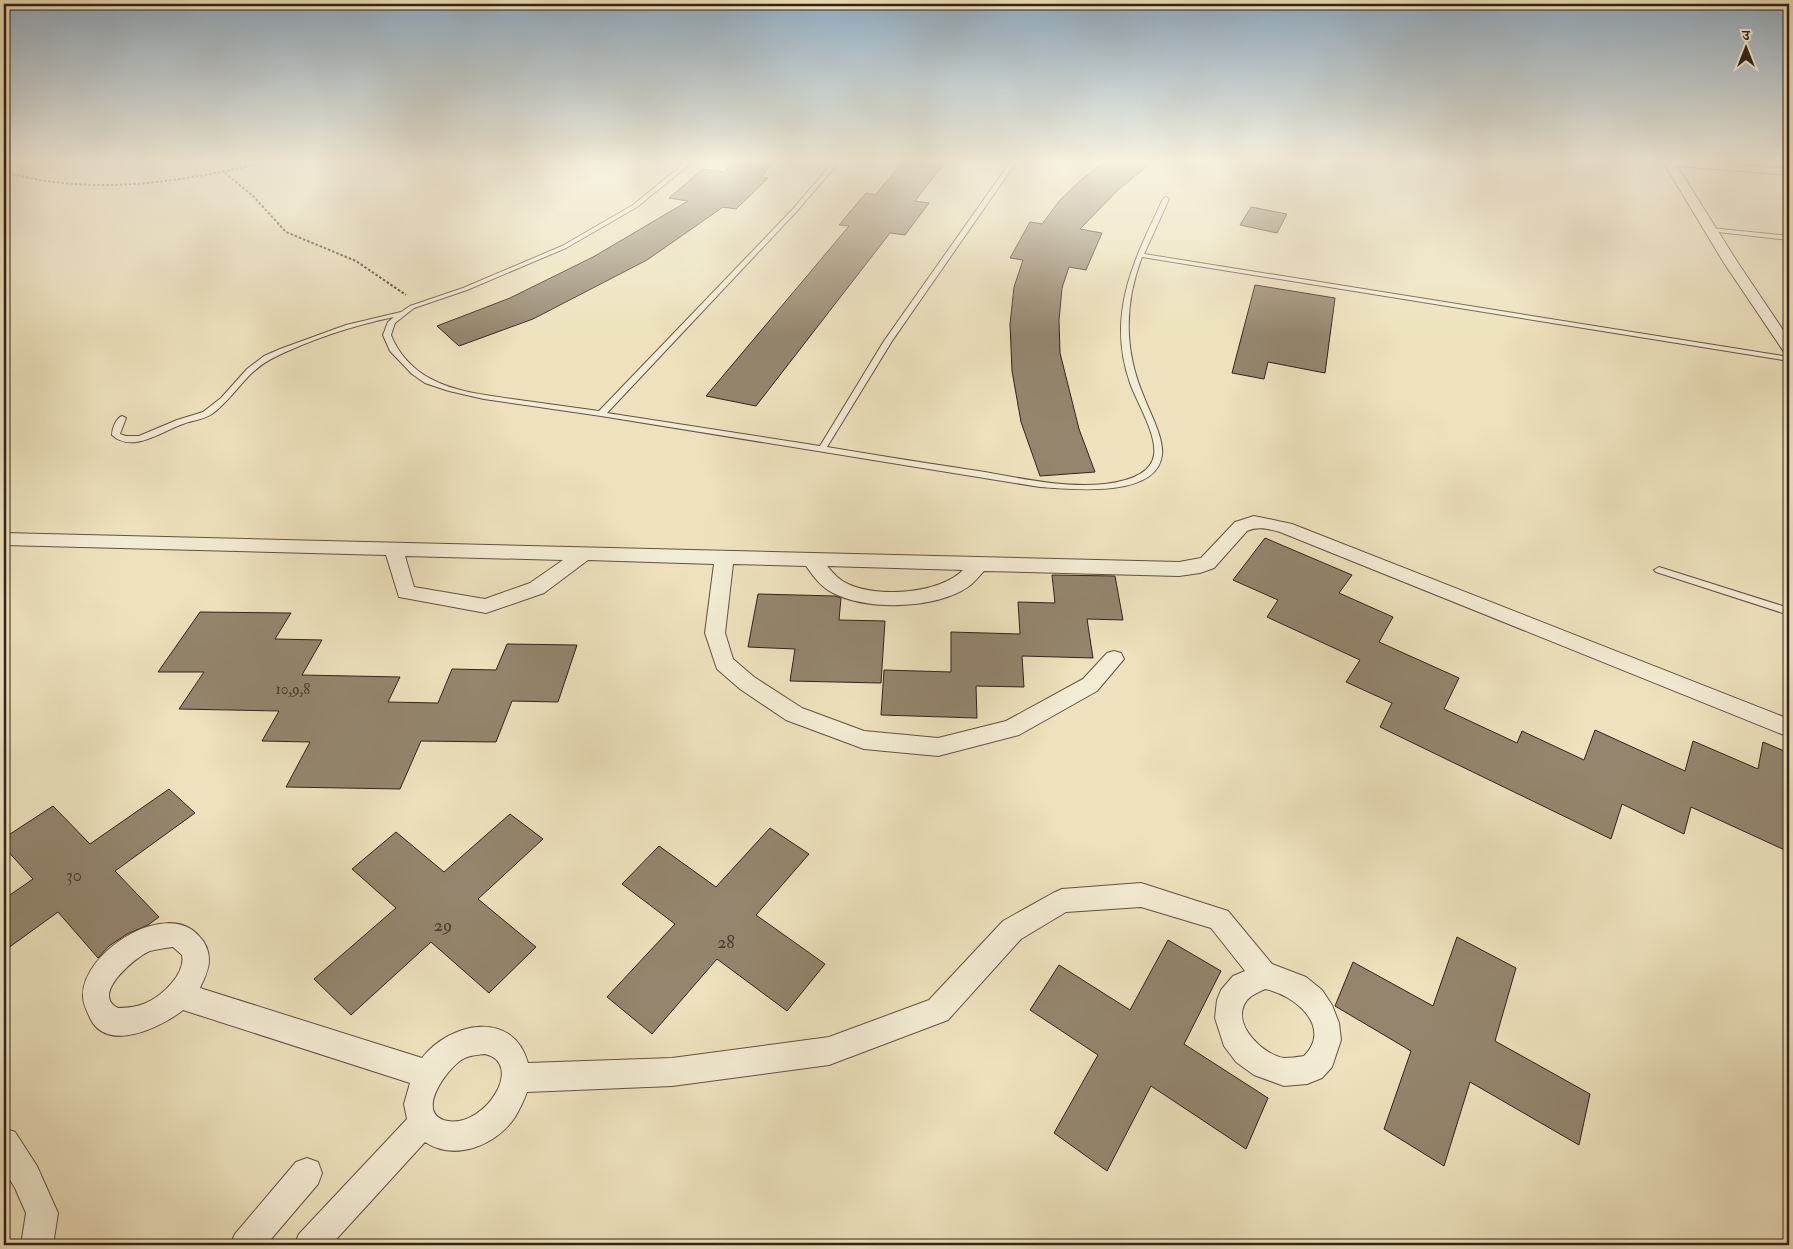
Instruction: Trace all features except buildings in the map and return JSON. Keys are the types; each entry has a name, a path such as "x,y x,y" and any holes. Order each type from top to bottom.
{"street":[{"path":"1704,219 1789,349"},
{"path":"4,539 1179,568 1202,566 1214,558 1235,530 1244,524 1254,522 1269,523 1286,528 1789,728"},
{"path":"394,549 406,592 486,606 537,588 584,554"},
{"path":"724,557 715,633 724,662 747,683 794,714 864,740 938,747 1011,729 1090,685 1114,659"},
{"path":"811,559 829,581 857,595 916,598 936,594 961,583 980,564"},
{"path":"516,1078 672,1072 829,1051 938,1010 1012,930 1062,901 1142,895 1218,919 1265,976"},
{"path":"179,995 427,1074"},
{"path":"485,1040 499,1044 509,1052 515,1064 516,1078 512,1094 505,1109 492,1122 478,1132 462,1137 446,1137 433,1132 424,1122 419,1107 420,1091 427,1074 438,1059 453,1048 469,1041 485,1040"},
{"path":"310,1245 424,1122"},
{"path":"4,1143 26,1177 42,1213 37,1245"},
{"path":"246,1245 307,1173"}],"lane":[{"path":"611,219 564,247 465,289 412,307 392,322 387,335 393,349 415,372 428,381 449,389 484,397 1040,484 1097,487 1127,482 1147,473 1155,465 1158,455 1156,442 1133,380 1124,323 1131,274 1157,219"},
{"path":"601,414 785,219"},
{"path":"822,449 888,341 973,219"},
{"path":"1711,230 1789,238"},
{"path":"1140,255 1789,358"},
{"path":"122,418 116,431 116,435 120,438 135,440 149,436 172,425 209,412 247,370 266,358 359,322 405,313"},
{"path":"1659,570 1789,612"}],"path":[{"path":"274,219 286,232 356,261 414,301 412,307"}]}
